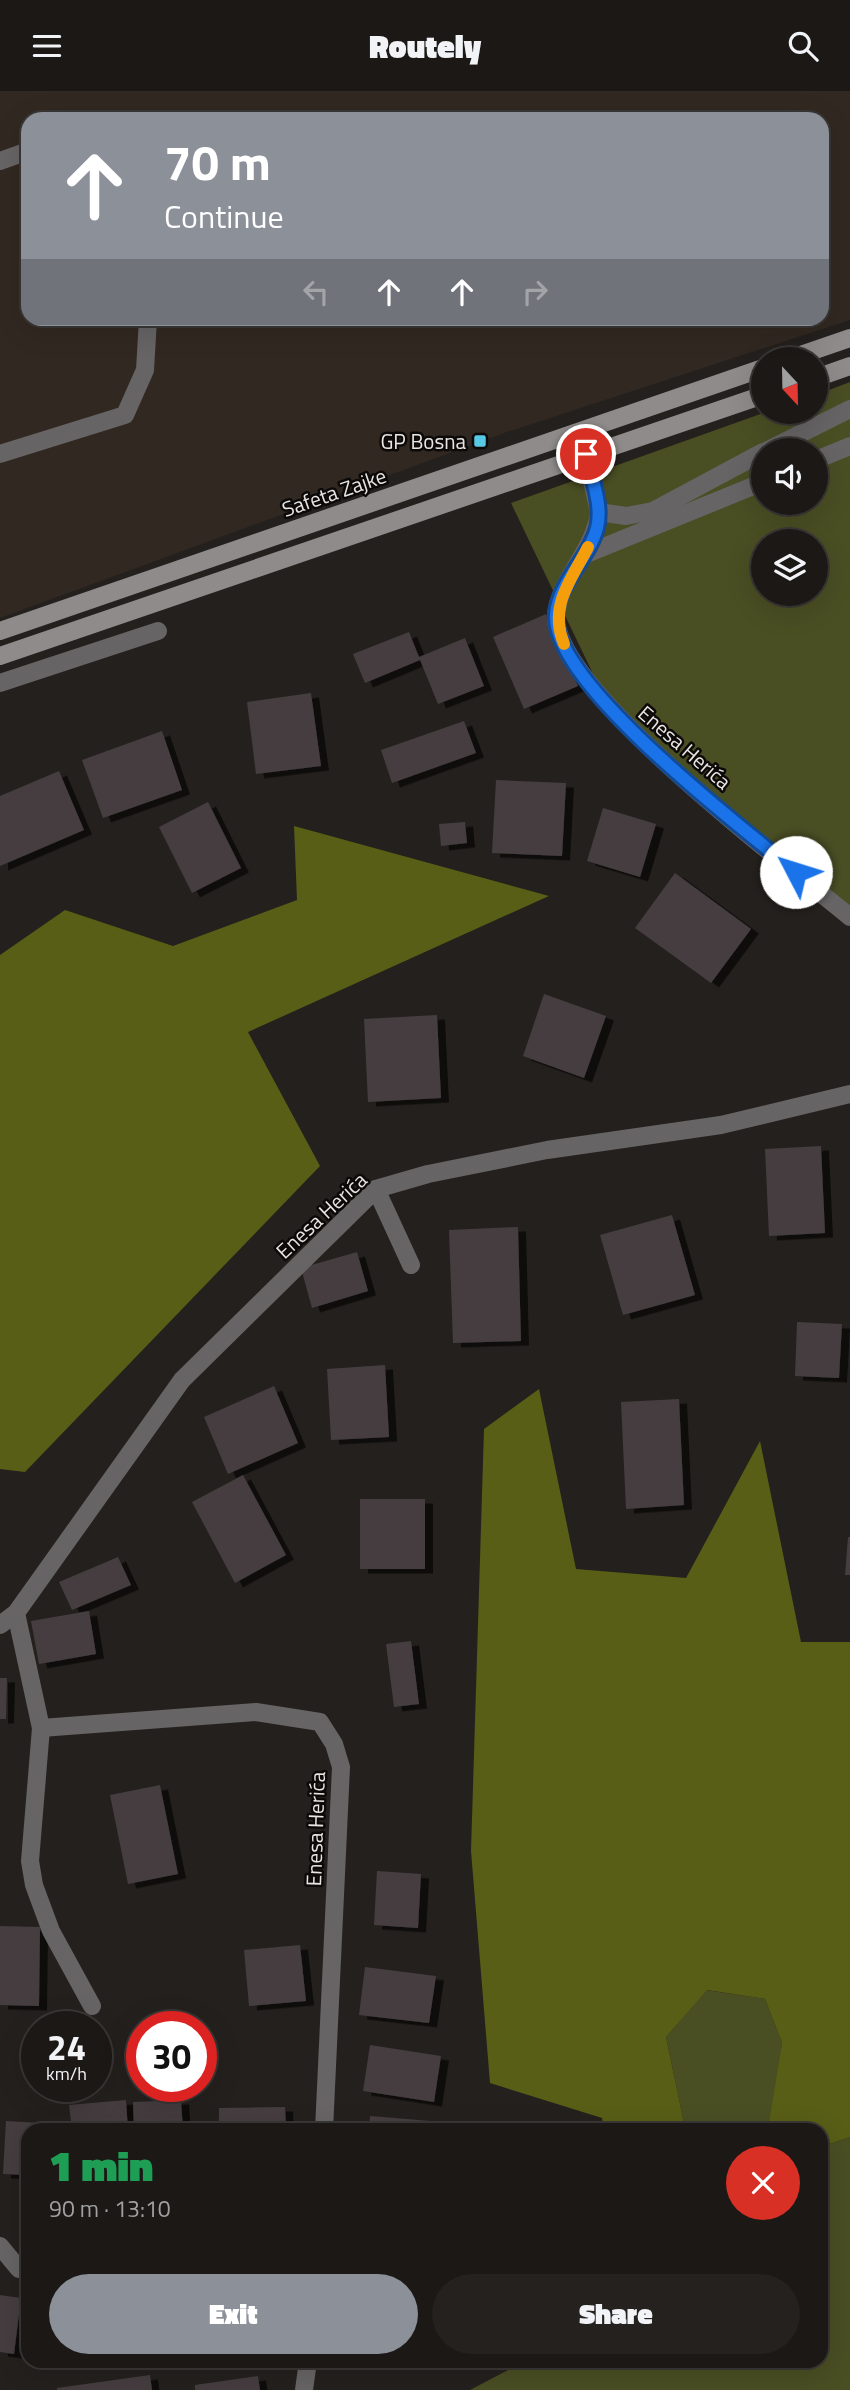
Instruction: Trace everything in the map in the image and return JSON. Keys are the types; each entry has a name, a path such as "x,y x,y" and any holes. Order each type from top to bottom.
{"main road":[{"path":"824,347 850,338"},
{"path":"828,374 850,366"},
{"name":"Safeta Zajke","path":"0,631 751,372"},
{"path":"0,656 751,399"}],"street":[{"path":"0,161 21,154"},
{"path":"0,454 125,415 145,370 148,326"},
{"path":"792,438 850,409"},
{"path":"828,455 850,446"},
{"path":"586,454 598,512 626,516 653,511 751,459"},
{"path":"584,555 751,487"},
{"name":"Enesa Herića","path":"598,512 597,529 571,574 556,614 567,653 627,729 850,917"},
{"path":"0,683 158,631"},
{"name":"Enesa Herića","path":"0,1625 16,1613 182,1380 376,1189 428,1174 547,1150 721,1125 850,1094"},
{"path":"376,1189 411,1265"},
{"path":"16,1613 41,1728 30,1861 34,1885 51,1931 92,2006"},
{"name":"Enesa Herića","path":"41,1728 256,1712 320,1722 334,1744 341,1767 324,2123"},
{"path":"0,2246 19,2269"},
{"path":"304,2390 307,2368"}],"shaded area":[{"path":"0,91 850,91 850,320 767,347 751,347 751,352 507,432 0,618"}],"green space":[{"path":"850,382 850,916 620,730 511,503 751,417 751,424 828,424 828,390"},
{"path":"294,826 549,896 248,1032 320,1166 25,1472 0,1469 0,955 65,910 173,946 297,900"},
{"path":"539,1389 576,1569 686,1578 760,1441 801,1642 850,1642 850,2137 828,2145 828,2123 769,2123 782,2043 765,1999 707,1990 666,2037 684,2123 603,2123 602,2118 490,2083 471,1851 484,1429"},
{"path":"706,1990 765,1999 782,2043 771,2123 684,2123 666,2037"},
{"path":"850,2137 850,2390 470,2390 512,2368 828,2368 828,2145"}],"building":[{"path":"546,614 578,686 524,709 493,637"},
{"path":"409,632 419,657 465,638 484,686 438,704 420,660 365,683 353,654"},
{"path":"311,693 321,766 256,774 247,702"},
{"path":"464,721 476,753 392,783 381,750"},
{"path":"162,731 182,790 103,818 82,760"},
{"path":"59,771 84,830 0,866 0,796"},
{"path":"496,780 566,783 562,856 492,853"},
{"path":"208,802 241,868 192,893 159,827"},
{"path":"603,808 656,824 640,877 587,861"},
{"path":"465,822 467,843 441,846 439,824"},
{"path":"675,873 751,929 711,983 635,928"},
{"path":"544,994 606,1016 584,1078 523,1056"},
{"path":"437,1015 441,1098 368,1102 364,1019"},
{"path":"821,1146 825,1233 769,1236 765,1149"},
{"path":"672,1215 695,1295 623,1315 600,1235"},
{"path":"518,1227 521,1341 453,1343 449,1230"},
{"path":"357,1252 368,1291 312,1308 301,1268"},
{"path":"797,1322 842,1324 839,1378 795,1376"},
{"path":"385,1365 389,1437 331,1440 327,1369"},
{"path":"274,1386 298,1443 228,1474 204,1417"},
{"path":"679,1399 684,1505 626,1509 621,1402"},
{"path":"243,1475 286,1555 235,1583 192,1502"},
{"path":"360,1499 425,1499 425,1569 360,1569"},
{"path":"848,1537 850,1575 845,1575"},
{"path":"118,1557 131,1585 72,1610 59,1582"},
{"path":"89,1611 96,1654 39,1664 31,1621"},
{"path":"411,1641 419,1704 394,1707 386,1644"},
{"path":"0,1678 7,1678 6,1719 0,1719"},
{"path":"160,1785 178,1874 128,1884 110,1795"},
{"path":"377,1871 421,1874 418,1928 374,1925"},
{"path":"0,1926 40,1927 39,2006 0,2005"},
{"path":"300,1945 306,2001 249,2006 244,1950"},
{"path":"365,1967 436,1976 429,2023 359,2015"},
{"path":"370,2045 441,2056 434,2102 363,2091"},
{"path":"126,2100 128,2123 71,2123 69,2105"},
{"path":"133,2102 181,2102 183,2123 134,2123"},
{"path":"285,2107 286,2123 219,2123 219,2108"},
{"path":"370,2116 443,2122 443,2123 370,2123"},
{"path":"6,2121 41,2123 21,2123 21,2175 3,2174"},
{"path":"0,2295 21,2298 14,2354 0,2352"},
{"path":"150,2375 152,2390 57,2390 57,2388"},
{"path":"258,2376 260,2390 195,2390 195,2385"}],"slow traffic":[{"path":"564,644 556,614 571,574 588,547"}],"place":[{"name":"GP Bosna","path":"480,441"}],"route":[{"path":"586,454 598,512 597,529 571,574 556,614 567,653 627,729 796,872"}]}
